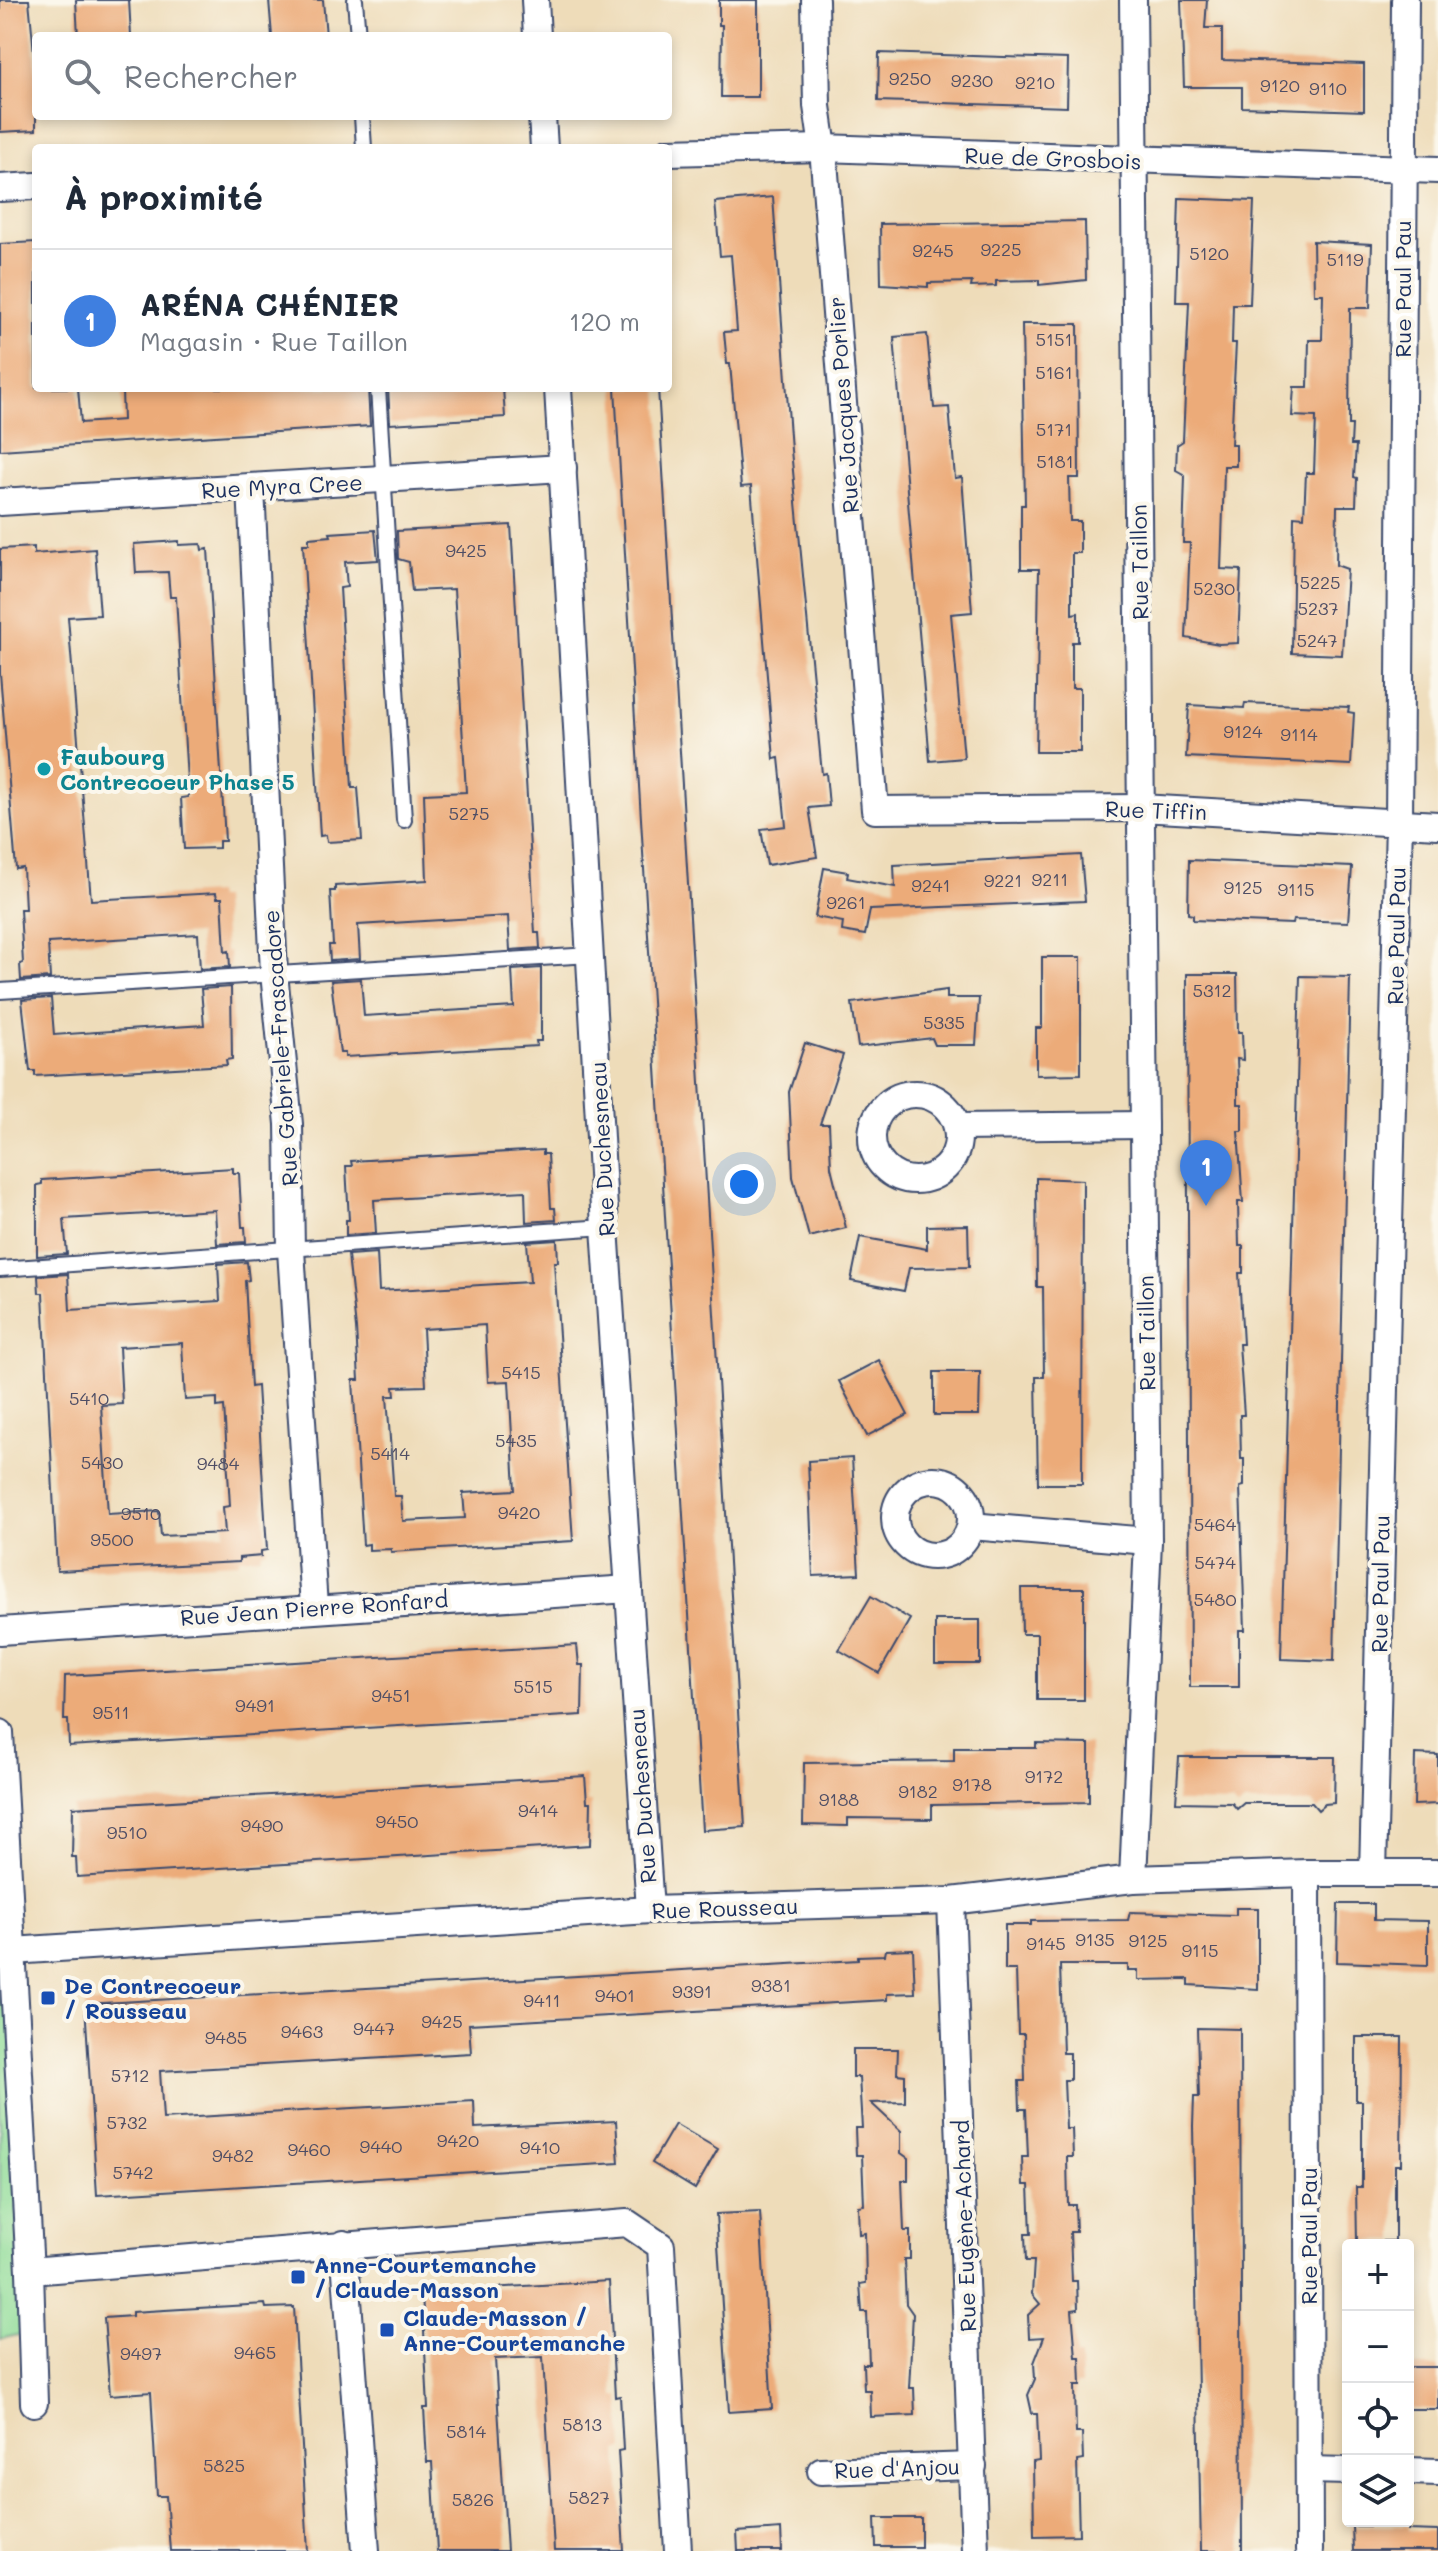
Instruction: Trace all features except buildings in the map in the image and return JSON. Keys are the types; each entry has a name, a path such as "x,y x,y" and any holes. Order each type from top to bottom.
{"street":[{"path":"535,0 537,32"},
{"name":"Rue Jacques Porlier","path":"815,0 817,106 823,148 875,810"},
{"name":"Rue Taillon","path":"1133,0 1148,1541 1133,1879"},
{"name":"Rue Paul Pau","path":"1373,1873 1399,822 1405,0"},
{"path":"542,120 544,144"},
{"name":"Rue de Grosbois","path":"672,152 823,148 1438,170"},
{"path":"0,188 32,186"},
{"name":"Rue Duchesneau","path":"558,392 605,1227 650,1910"},
{"name":"Rue Myra Cree","path":"0,502 563,468"},
{"name":"Rue Gabriele-Frascadore","path":"251,487 274,973 289,1124 291,1250 314,1607"},
{"name":"Rue Tiffin","path":"875,810 1141,808 1438,825"},
{"path":"957,1127 1144,1125"},
{"path":"971,1526 1148,1541"},
{"name":"Rue Jean Pierre Ronfard","path":"0,1631 314,1607 629,1589"},
{"path":"0,1733 30,2271 34,2403"},
{"name":"Rue Paul Pau","path":"1307,1873 1309,2551"},
{"name":"Rue Rousseau","path":"12,1951 650,1910 951,1901 1133,1879 1307,1873 1438,1873"},
{"name":"Rue Eugène-Achard","path":"951,1901 975,2551"},
{"path":"30,2271 627,2223 661,2246 678,2551"},
{"path":"344,2244 366,2551"},
{"name":"Rue d'Anjou","path":"821,2471 973,2466"},
{"path":"1309,2470 1342,2471"},
{"path":"1414,2471 1438,2472"}],"lane":[{"path":"355,0 358,32"},
{"path":"362,120 364,144"},
{"path":"378,392 404,820"},
{"path":"0,991 591,955"},
{"path":"0,1269 605,1227"}],"green space":[{"path":"0,1735 22,2334 0,2339"}],"place":[{"name":"Faubourg Contrecoeur Phase 5","path":"44,769"},
{"name":"ARÉNA CHÉNIER","path":"1206,1206"},
{"name":"De Contrecoeur / Rousseau","path":"48,1998"},
{"name":"Anne-Courtemanche / Claude-Masson","path":"298,2277"},
{"name":"Claude-Masson / Anne-Courtemanche","path":"387,2330"}]}
